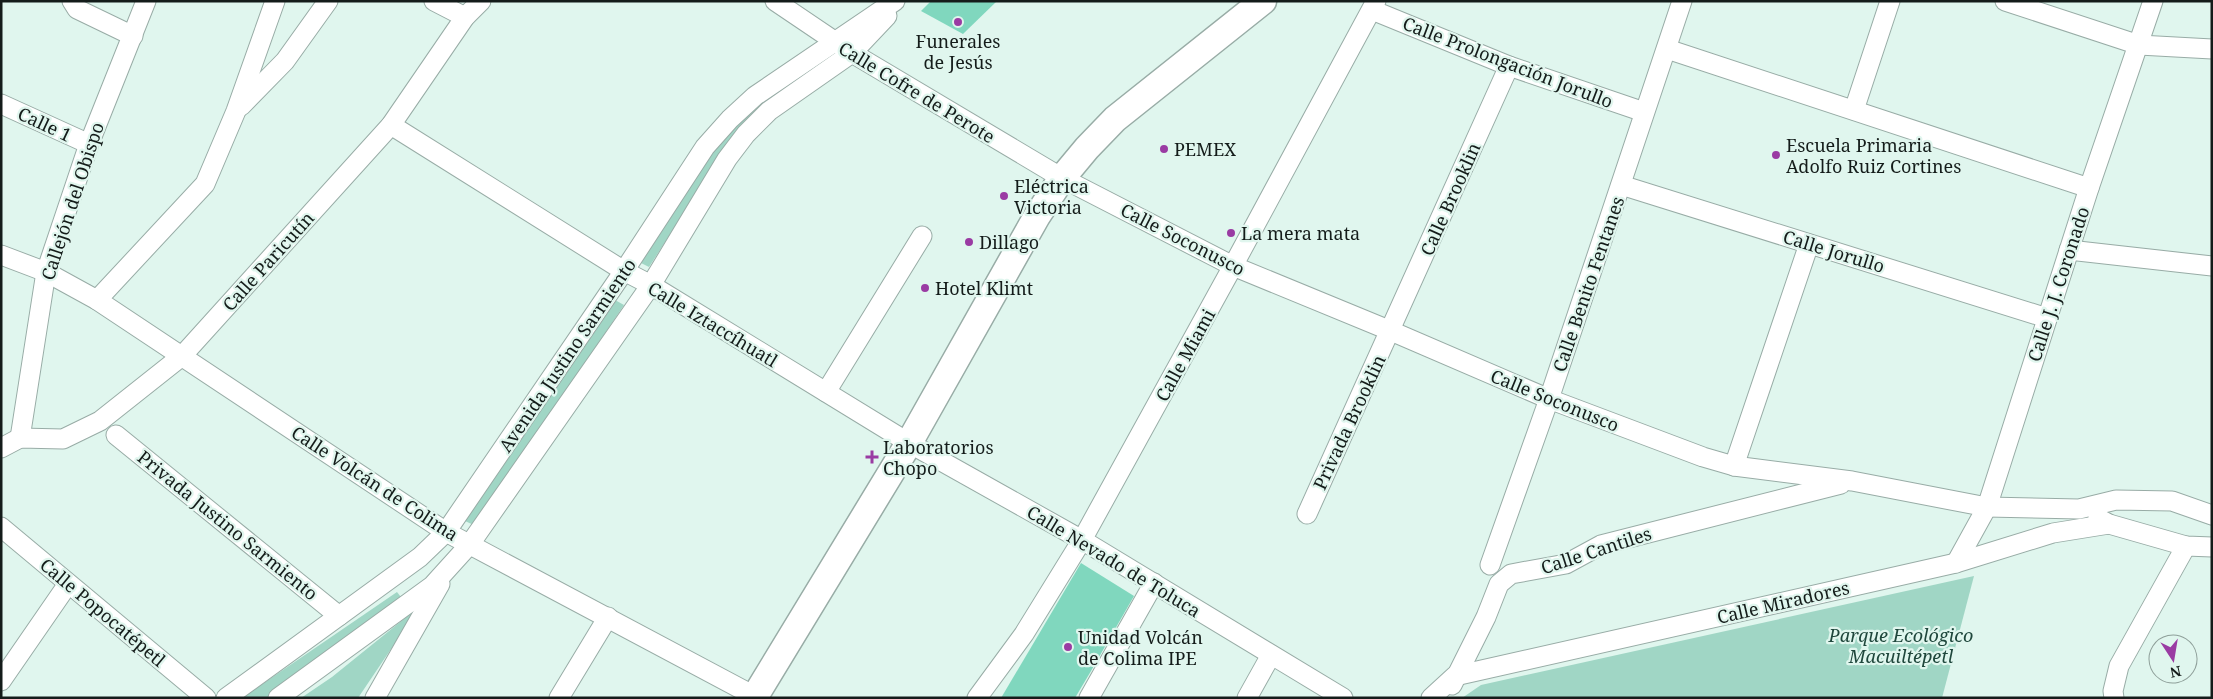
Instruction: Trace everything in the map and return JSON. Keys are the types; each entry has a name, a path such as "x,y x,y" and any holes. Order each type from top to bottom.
{"main road":[{"path":"756,697 909,443 1037,216 1062,178 1115,119 1263,1"}],"street":[{"path":"72,1 77,9 133,36"},
{"name":"Callejón del Obispo","path":"20,438 46,272 88,144 146,1"},
{"path":"97,300 204,184 236,110 275,1"},
{"path":"236,110 285,61 328,1"},
{"path":"434,1 465,16"},
{"name":"Calle Paricutín","path":"1,448 20,438 63,439 100,421 182,356 390,125 465,16 481,1"},
{"name":"Calle Cofre de Perote","path":"775,1 834,42 1062,178"},
{"name":"Avenida Justino Sarmiento","path":"226,698 420,557 446,532 624,271 705,147 730,119 755,96 896,1"},
{"name":"Avenida Justino Sarmiento","path":"278,698 432,586 449,569 470,544 651,285 727,159 746,134 769,112 852,53 902,1"},
{"name":"Calle Benito Fentanes","path":"1490,565 1549,399 1682,1"},
{"path":"1854,110 1890,1"},
{"path":"2005,1 2139,45 2212,49"},
{"name":"Calle J. J. Coronado","path":"1956,563 1987,507 2088,188 2153,1"},
{"name":"Calle Prolongación Jorullo","path":"1374,5 1509,66 1644,112"},
{"name":"Calle Miami","path":"977,698 1024,634 1082,540 1234,266 1374,5"},
{"path":"1667,49 2088,188"},
{"name":"Calle Brooklin","path":"1391,331 1509,66"},
{"name":"Calle 1","path":"1,104 88,144"},
{"name":"Calle Iztaccíhuatl","path":"390,125 624,271 651,285 909,443"},
{"name":"Calle Soconusco","path":"1062,178 1234,266 1549,399 1703,458 1734,466 1852,481 1987,507 2079,508 2116,500 2172,501 2212,515"},
{"name":"Calle Jorullo","path":"1621,185 2046,318"},
{"path":"826,392 922,236"},
{"path":"1734,466 1810,244"},
{"path":"2069,250 2212,266"},
{"name":"Calle Volcán de Colima","path":"1,255 46,272 97,300 446,532 756,697"},
{"name":"Privada Brooklin","path":"1307,514 1391,331"},
{"name":"Privada Justino Sarmiento","path":"116,435 339,616"},
{"name":"Calle Nevado de Toluca","path":"909,443 1082,540 1343,698"},
{"name":"Calle Cantiles","path":"1455,676 1486,617 1499,584 1511,574 1566,564 1601,545 1852,481"},
{"name":"Calle Soconusco","path":"2079,508 2109,524 2186,546 2212,547"},
{"name":"Calle Miradores","path":"1431,698 1455,676 1956,563 2053,533 2109,524"},
{"name":"Calle Popocatépetl","path":"1,527 206,698"},
{"path":"2114,698 2113,691 2119,666 2186,546"},
{"path":"375,698 449,569"},
{"path":"1089,698 1154,583"},
{"path":"1,681 68,584"},
{"path":"559,698 608,617"},
{"path":"1247,698 1272,654"},
{"path":"1448,698 1455,676"}],"green space":[{"path":"819,59 824,62 719,158 649,267 641,263 709,149 736,116"},
{"path":"615,300 624,305 476,526 465,521"},
{"name":"Parque Ecológico Macuiltépetl","path":"1974,576 1942,698 1462,698 1481,685"},
{"path":"397,592 404,601 266,698 242,698"},
{"path":"420,606 358,698 301,698 332,677"}],"building":[{"name":"Funerales de Jesús","path":"931,1 997,1 963,34 921,11"},
{"name":"Unidad Volcán de Colima IPE","path":"1081,563 1134,596 1075,698 1001,698"}],"place":[{"name":"Funerales de Jesús","path":"958,22"},
{"name":"PEMEX","path":"1164,149"},
{"name":"Escuela Primaria Adolfo Ruiz Cortines","path":"1776,155"},
{"name":"Eléctrica Victoria","path":"1004,196"},
{"name":"La mera mata","path":"1231,233"},
{"name":"Dillago","path":"969,242"},
{"name":"Hotel Klimt","path":"925,288"},
{"name":"Laboratorios Chopo","path":"872,457"},
{"name":"Unidad Volcán de Colima IPE","path":"1068,647"}]}
